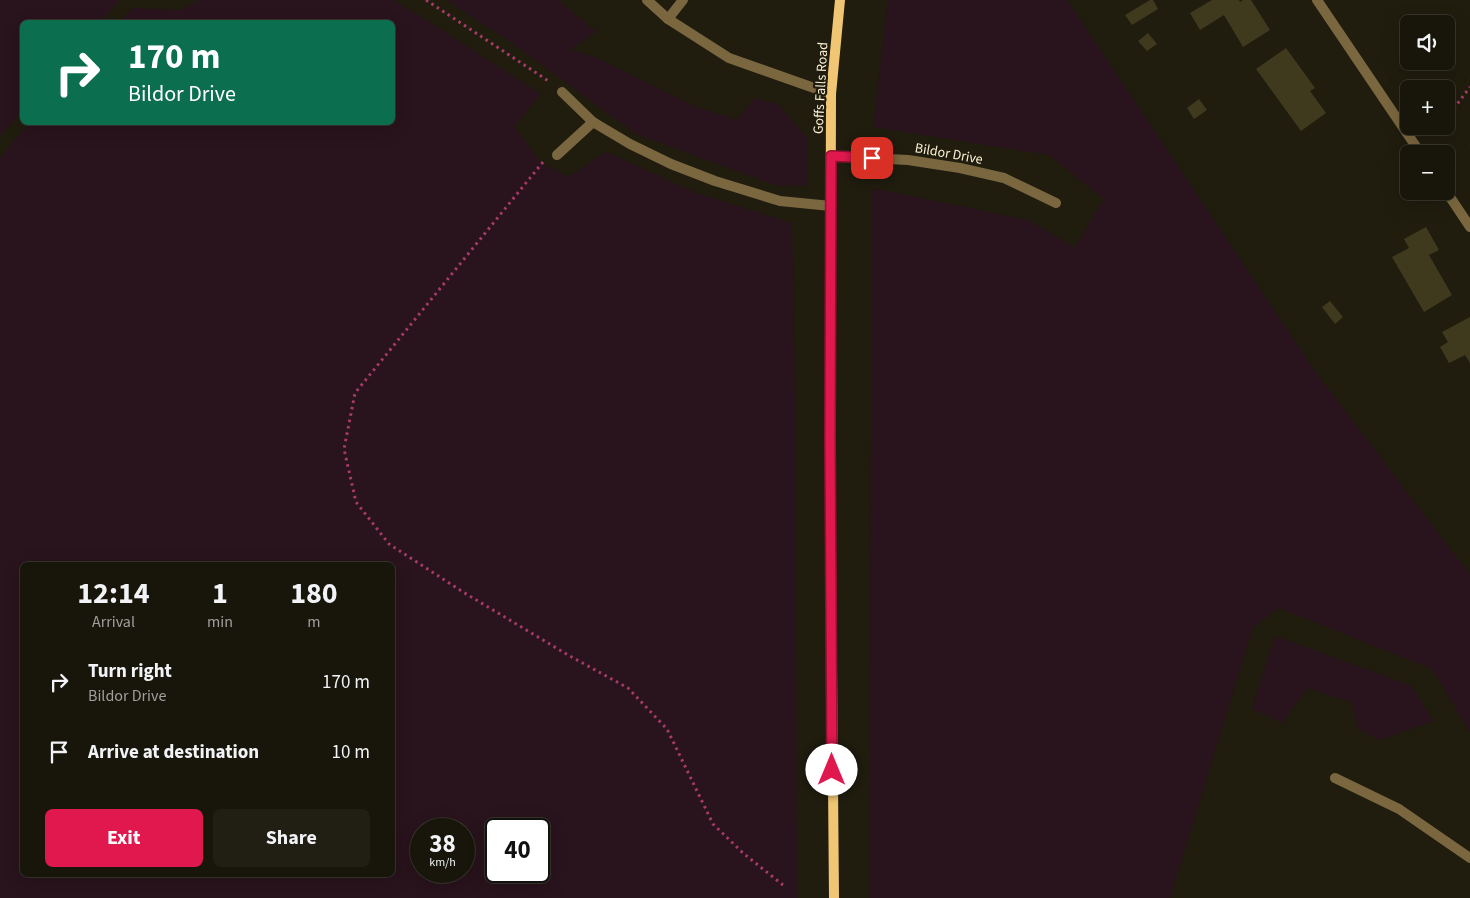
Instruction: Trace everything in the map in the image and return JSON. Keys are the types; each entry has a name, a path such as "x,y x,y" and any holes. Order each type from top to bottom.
{"street":[{"path":"647,0 668,19 729,58 832,94"},
{"path":"668,19 684,0"},
{"name":"Goffs Falls Road","path":"834,898 830,438 831,156 832,94 840,0"},
{"path":"1317,0 1415,145"},
{"path":"562,92 593,122 630,144 671,164 715,181 780,201 831,206"},
{"path":"557,155 593,122"},
{"name":"Bildor Drive","path":"831,156 908,160 960,168 1004,178 1056,203"},
{"path":"1452,200 1470,227"},
{"path":"1335,778 1399,809 1470,858"}],"path":[{"path":"426,0 534,71 562,92"},
{"path":"1455,107 1470,87"},
{"path":"557,155 544,161 355,393 344,449 356,502 389,544 463,592 628,688 667,730 713,824 743,853 783,885"}],"shaded area":[{"path":"0,0 120,0 102,20 20,20 20,113 0,136"},
{"path":"200,0 393,0 541,94 514,126 540,162 569,177 606,152 696,193 792,223 795,396 797,898 0,898 0,158 27,125 395,125 395,20 121,20 132,8 180,10"},
{"path":"446,0 558,0 596,32 570,49 595,57 694,106 737,120 755,98 779,105 808,139 807,185 778,186 636,134 508,40"},
{"path":"888,0 1067,0 1317,374 1470,575 1470,732 1432,669 1279,608 1253,627 1170,898 869,898 871,188 1028,220 1075,248 1104,199 1049,155 873,127"},
{"path":"1275,636 1412,686 1433,721 1380,740 1359,730 1351,702 1307,688 1282,723 1252,709"}],"building":[{"path":"1153,0 1158,9 1132,25 1125,15"},
{"path":"1212,0 1239,0 1240,2 1251,0 1270,30 1243,47 1224,15 1200,30 1190,13"},
{"path":"1148,33 1157,44 1147,51 1138,41"},
{"path":"1286,48 1315,88 1310,91 1326,113 1301,131 1256,69"},
{"path":"1199,99 1207,110 1194,119 1187,108"},
{"path":"1426,227 1439,250 1429,255 1452,295 1424,312 1392,257 1409,248 1404,239"},
{"path":"1330,301 1343,317 1335,324 1322,307"},
{"path":"1470,317 1470,363 1465,355 1449,363 1440,347 1448,342 1442,332"}],"route":[{"path":"832,770 831,156 872,158"}]}
